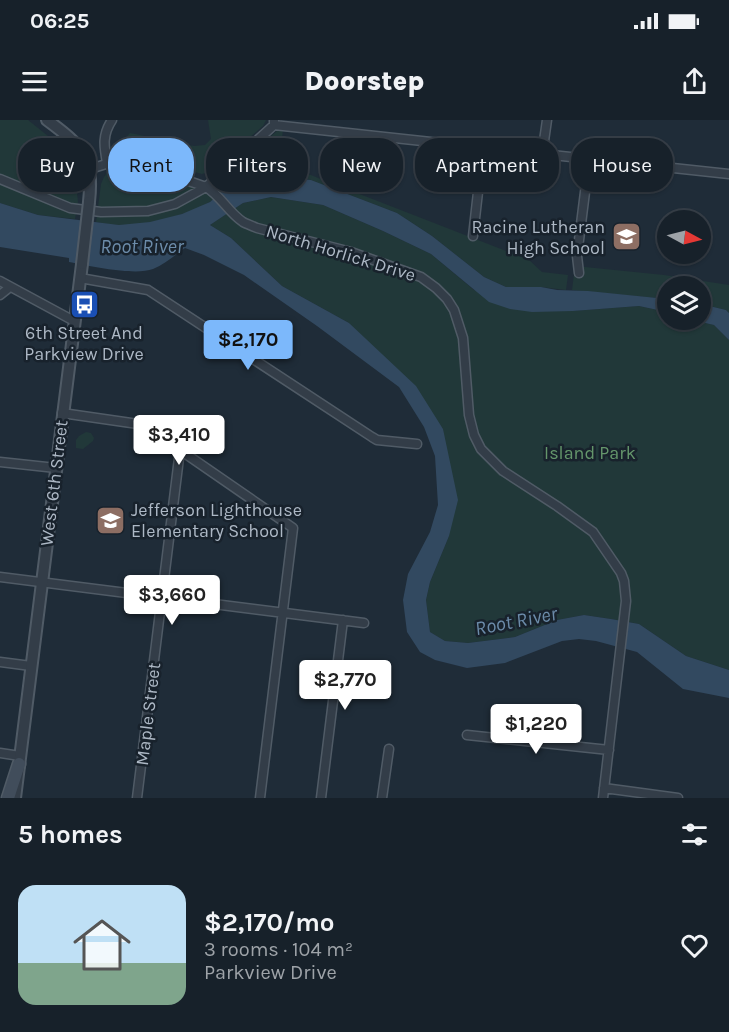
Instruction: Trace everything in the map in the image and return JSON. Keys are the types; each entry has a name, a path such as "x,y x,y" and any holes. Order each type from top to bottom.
{"main road":[{"path":"8,798 20,760"}],"street":[{"path":"47,120 70,138"},
{"path":"544,138 547,120"},
{"path":"257,138 274,122 415,140"},
{"path":"107,163 105,133 109,123"},
{"name":"North Horlick Drive","path":"96,167 119,160 131,161 206,187"},
{"path":"673,168 729,174"},
{"path":"0,179 70,208 101,212 148,211 175,204 206,187"},
{"name":"West 6th Street","path":"15,798 91,192"},
{"name":"North Horlick Drive","path":"214,192 237,217 257,228 351,252 422,277 447,299 454,310 463,338 469,415 474,435 481,449 503,471 593,532 621,573 626,591 626,607 603,798"},
{"path":"473,236 478,192"},
{"path":"579,273 577,256 585,192"},
{"path":"80,278 148,290 377,440 417,444"},
{"path":"0,281 74,321"},
{"path":"0,296 10,287"},
{"path":"62,413 145,425 293,528 260,798"},
{"name":"Maple Street","path":"137,798 180,450"},
{"path":"0,462 56,468"},
{"path":"0,577 364,623"},
{"path":"321,798 343,620"},
{"path":"0,662 31,666"},
{"path":"467,735 609,750"},
{"path":"382,798 389,749"},
{"path":"0,753 20,760"},
{"path":"604,788 678,798"}],"green space":[{"path":"0,120 28,120 50,138 18,138 18,192 77,192 78,202 75,219 38,215 0,203"},
{"path":"208,120 266,120 263,126 249,138 211,138"},
{"path":"283,130 282,138 269,138 277,131"},
{"path":"130,133 155,138 126,138"},
{"path":"205,145 206,173 202,174 194,172 194,146"},
{"path":"108,171 108,192 194,192 194,188 203,191 206,189 206,192 222,192 212,201 198,208 153,222 116,225 96,222 101,184"},
{"path":"308,174 320,179 320,183 308,180"},
{"path":"342,192 354,192 529,260 542,272 568,275 566,290 506,287 484,277 432,236 397,213"},
{"name":"Island Park","path":"271,197 323,205 431,254 474,290 573,311 639,306 657,310 657,330 711,330 711,324 714,325 729,340 729,670 686,656 639,624 584,615 557,620 515,637 468,643 445,641 430,632 426,600 430,582 449,536 443,429 349,323 282,286 231,238 210,225 243,203"},
{"path":"575,266 670,276 657,276 657,298 572,290"},
{"path":"711,282 729,285 729,313 711,306"},
{"path":"86,432 91,433 93,441 83,449 76,448 76,440"}],"water":[{"name":"Root River","path":"308,180 311,180 320,183 320,192 342,192 397,213 432,236 484,277 506,287 541,287 657,298 657,310 639,306 532,312 510,309 489,302 431,254 323,205 271,197 243,203 210,225 231,238 282,286 349,323 416,386 443,429 458,500 449,536 430,582 426,600 430,632 445,641 468,643 515,637 557,620 584,615 639,624 686,656 729,670 729,698 683,689 637,652 596,641 579,639 562,641 505,663 467,668 435,660 420,652 407,632 403,600 408,574 430,532 438,505 435,456 424,427 399,387 244,275 185,248 153,269 135,271 88,266 69,262 69,258 0,247 0,203 38,215 119,225 150,222 182,214 210,202 222,192 308,192"},
{"path":"711,306 726,310 729,313 729,340 711,324"}],"place":[{"name":"Racine Lutheran High School","path":"626,237"},
{"name":"6th Street And Parkview Drive","path":"84,304"},
{"name":"Jefferson Lighthouse Elementary School","path":"110,520"}]}
